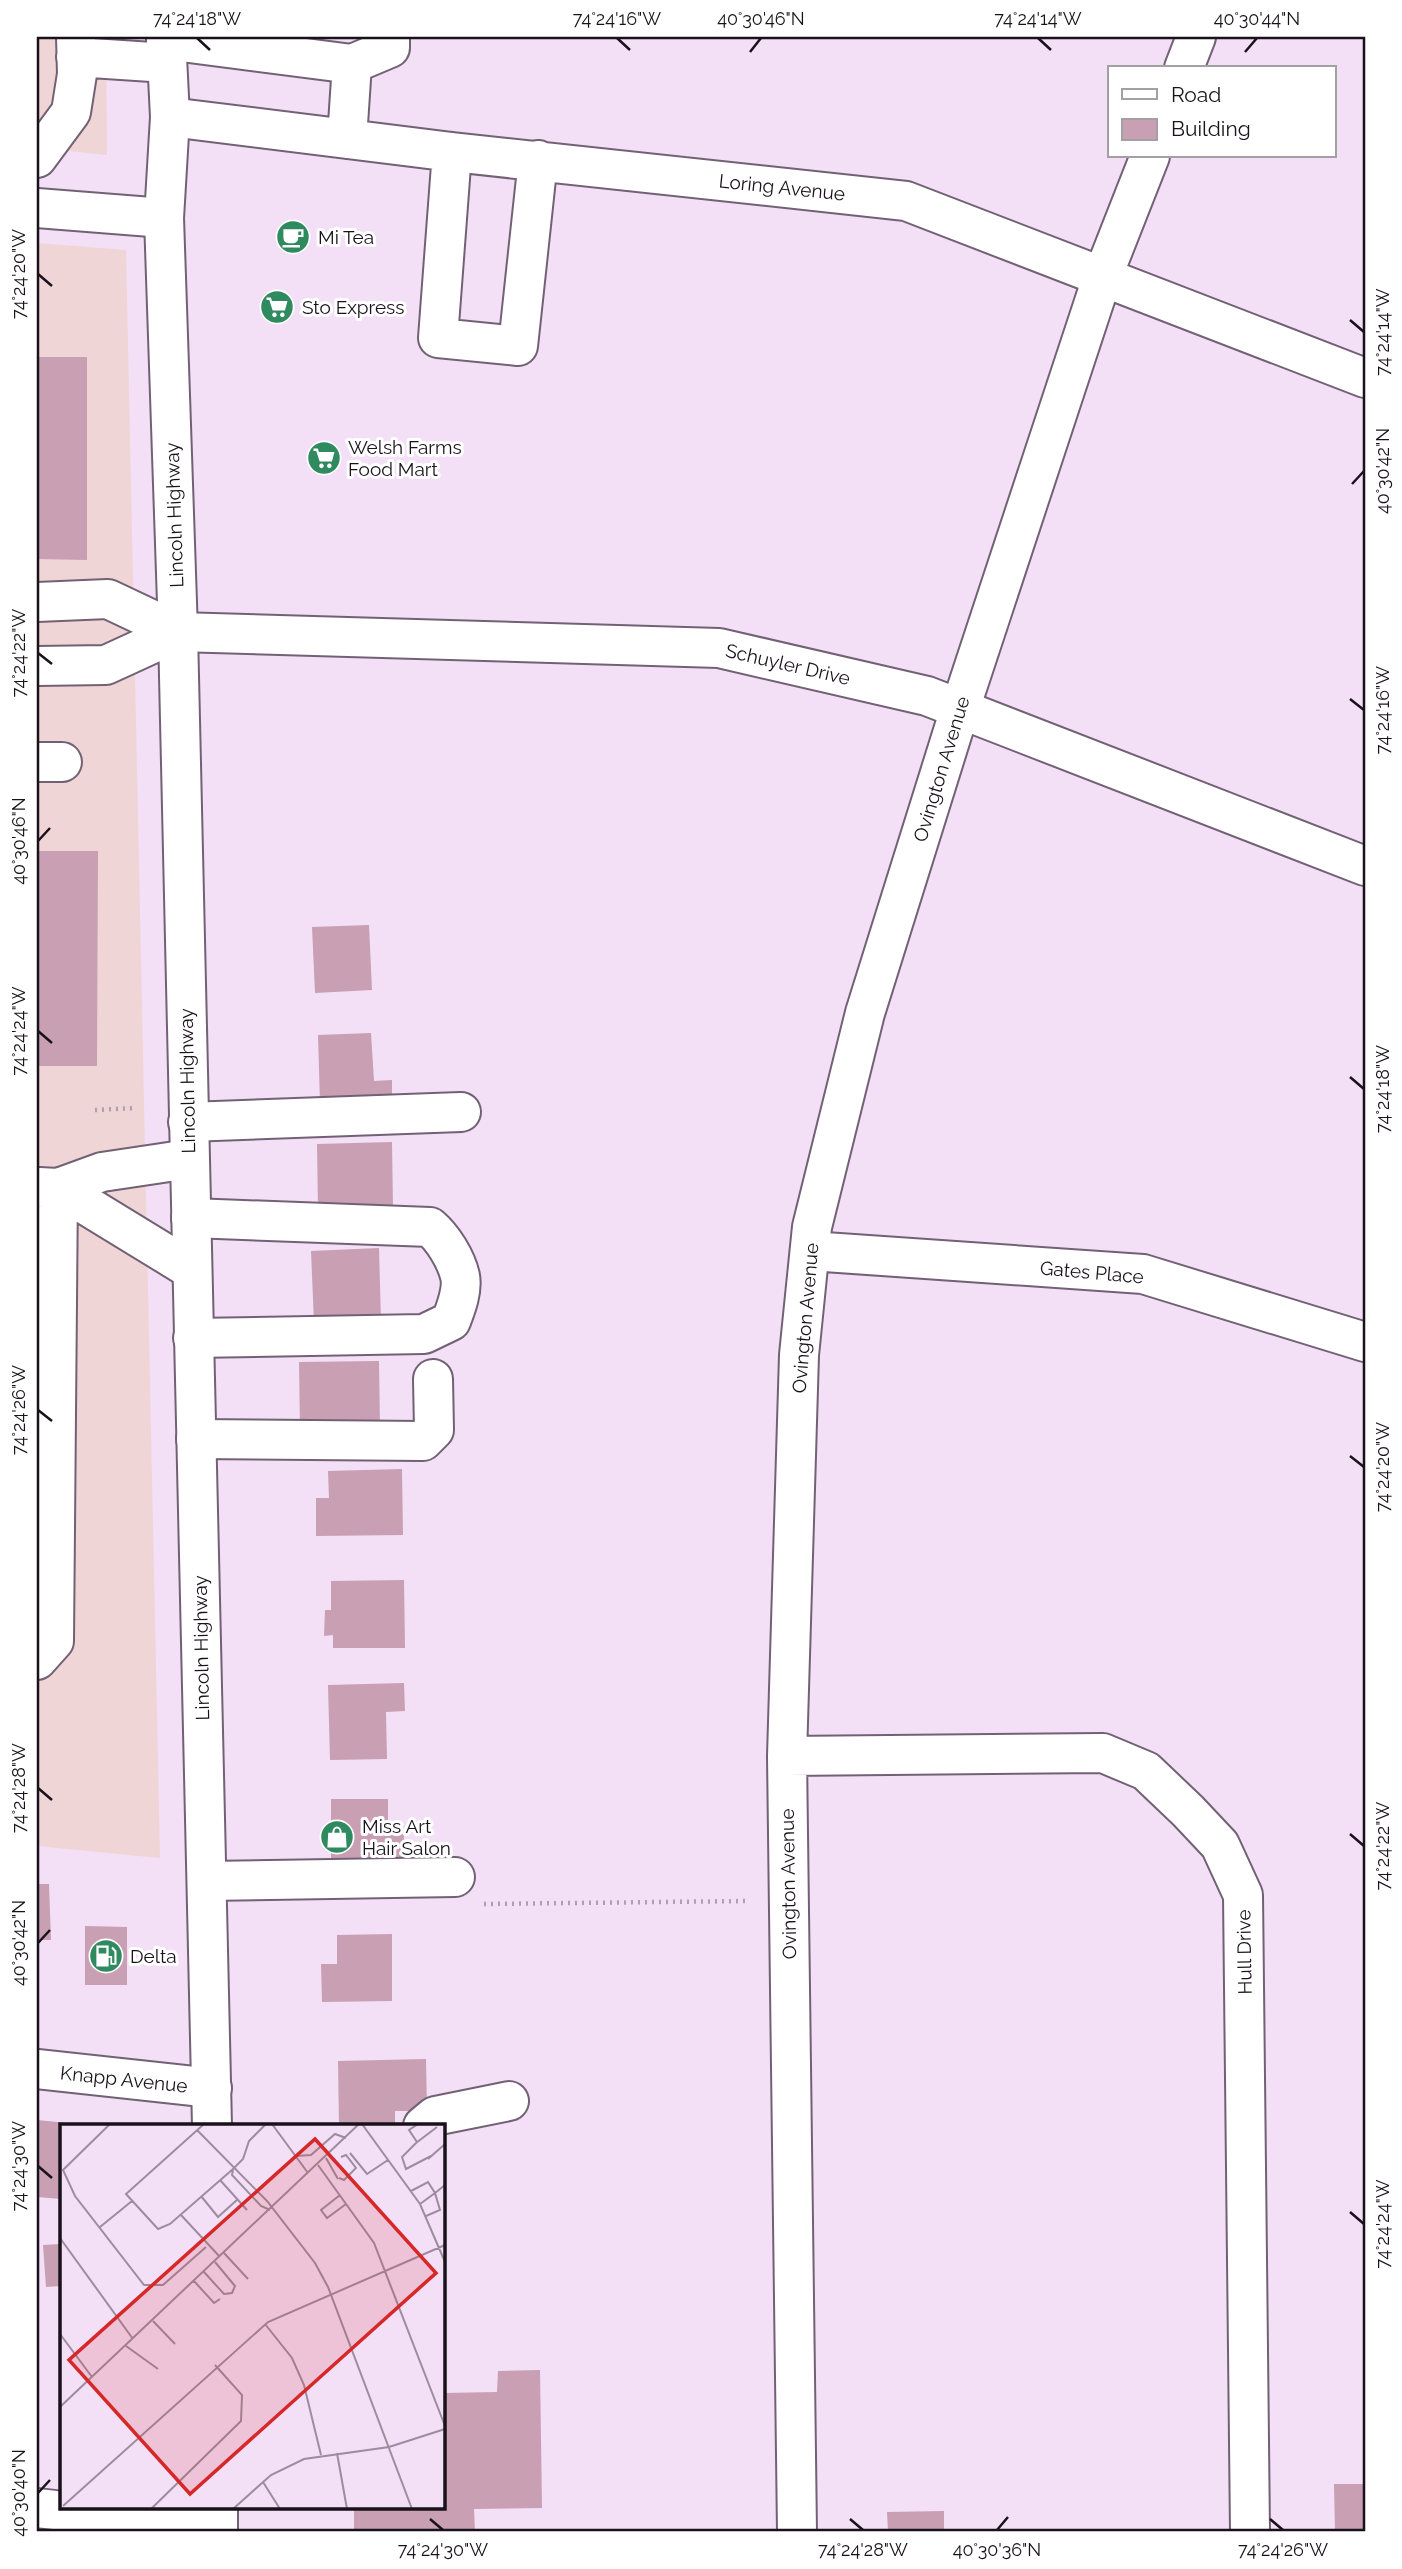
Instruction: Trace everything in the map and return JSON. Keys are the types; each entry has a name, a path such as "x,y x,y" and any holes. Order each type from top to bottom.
{"street":[{"path":"37,158 71,112 77,74 76,47 166,47 240,43 352,64 390,48 390,37"},
{"path":"1185,66 1196,37"},
{"name":"Lincoln Highway","path":"166,47 170,117 164,218 178,632 212,2124"},
{"path":"347,139 352,64"},
{"name":"Loring Avenue","path":"170,117 452,152 906,201 1365,378"},
{"path":"452,152 438,338 518,346 538,160"},
{"name":"Ovington Avenue","path":"797,2532 787,1756 799,1355 812,1227 865,1013 960,709 1102,278 1149,158"},
{"path":"37,208 164,218"},
{"path":"37,602 108,599 178,632"},
{"path":"37,666 106,665 178,632"},
{"name":"Schuyler Drive","path":"178,632 719,648 927,696 1365,866"},
{"path":"188,1122 461,1112"},
{"path":"47,1187 102,1172 189,1159"},
{"path":"47,1187 192,1270"},
{"path":"37,1660 54,1641 47,1187"},
{"path":"191,1218 430,1227 441,1237 461,1277 458,1303 451,1321 424,1334 193,1338"},
{"name":"Gates Place","path":"810,1251 1143,1274 1365,1342"},
{"path":"196,1439 423,1441 435,1430 433,1379"},
{"name":"Hull Drive","path":"787,1756 1103,1753 1146,1771 1220,1845 1243,1895 1250,2532"},
{"path":"207,1881 454,1877"},
{"name":"Knapp Avenue","path":"37,2069 212,2088"},
{"path":"425,2124 435,2116 509,2101"},
{"path":"37,2508 60,2510"},
{"path":"61,2510 218,2523"}],"path":[{"path":"94,1110 135,1108"},
{"path":"480,1904 753,1901"}],"shaded area":[{"path":"37,37 106,37 107,155 37,148"},
{"path":"37,243 126,250 160,1858 37,1846"}],"building":[{"path":"37,357 87,357 87,560 37,559"},
{"path":"37,851 98,851 97,1066 37,1066"},
{"path":"369,925 372,990 315,993 312,927"},
{"path":"371,1033 374,1081 392,1080 392,1099 320,1103 318,1035"},
{"path":"392,1142 393,1209 318,1211 317,1144"},
{"path":"379,1248 381,1322 314,1323 311,1251"},
{"path":"379,1361 380,1428 300,1430 299,1362"},
{"path":"402,1469 403,1535 316,1536 316,1498 329,1498 328,1471"},
{"path":"404,1580 405,1648 333,1648 333,1635 324,1636 325,1610 331,1610 331,1581"},
{"path":"404,1683 405,1711 386,1712 387,1759 330,1760 328,1685"},
{"path":"331,1799 388,1799 388,1834 404,1834 403,1866 331,1866"},
{"path":"37,1884 49,1884 51,1940 37,1940"},
{"name":"Delta","path":"85,1926 127,1927 127,1985 85,1985"},
{"path":"392,1934 392,2001 322,2002 321,1964 337,1964 337,1935"},
{"path":"426,2059 427,2111 395,2111 395,2124 339,2124 338,2061"},
{"path":"37,2120 77,2124 60,2124 60,2199 37,2197"},
{"path":"60,2244 60,2286 46,2287 43,2245"},
{"path":"540,2370 542,2508 474,2509 475,2532 354,2532 354,2510 444,2510 444,2393 497,2392 498,2371"},
{"path":"1334,2484 1365,2484 1365,2532 1335,2532"},
{"path":"944,2511 944,2532 888,2532 887,2512"}],"place":[{"name":"Mi Tea","path":"293,237"},
{"name":"Sto Express","path":"277,307"},
{"name":"Welsh Farms Food Mart","path":"324,458"},
{"name":"Miss Art Hair Salon","path":"337,1837"},
{"name":"Delta","path":"106,1956"}]}
